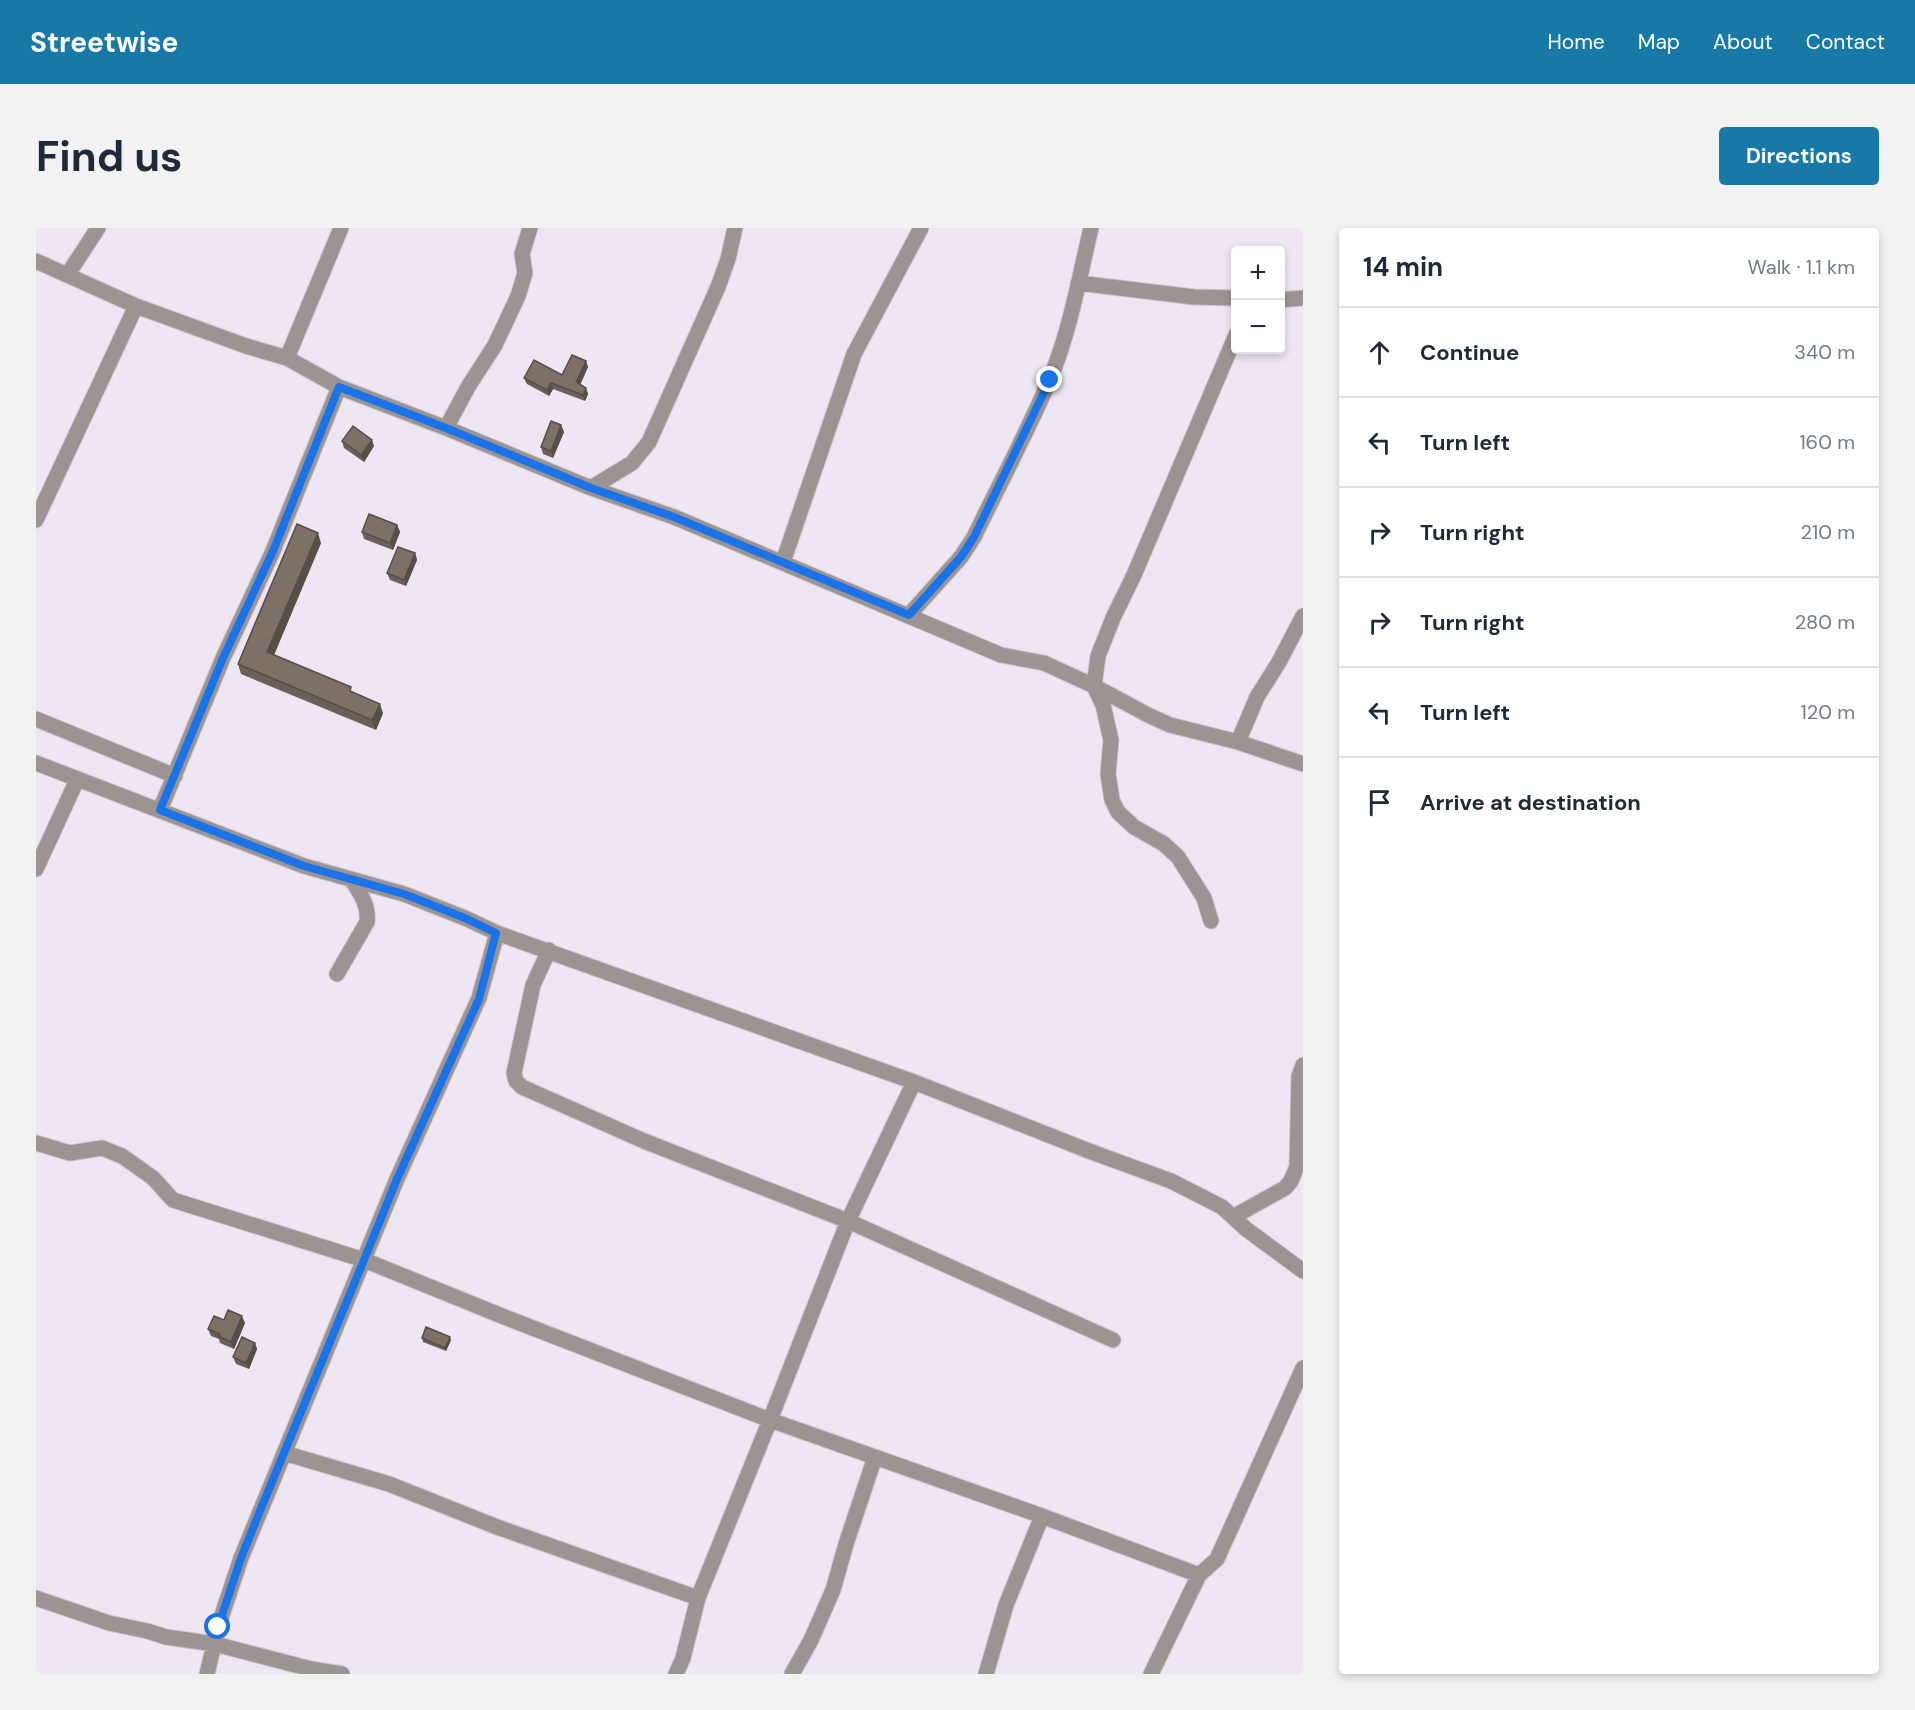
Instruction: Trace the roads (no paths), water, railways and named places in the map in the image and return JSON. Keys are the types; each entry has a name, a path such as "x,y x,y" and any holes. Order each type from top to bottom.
{"street":[{"path":"68,274 98,228"},
{"path":"287,358 341,228"},
{"path":"446,428 468,387 495,345 518,296 525,273 522,254 530,228"},
{"path":"591,488 632,463 649,442 718,287 728,259 735,228"},
{"path":"783,562 854,354 921,228"},
{"path":"909,615 961,557 974,537 1050,380 1070,323 1091,228"},
{"path":"36,261 136,306 246,346 287,358 339,387 591,488 674,517 1000,655 1044,663 1170,725 1238,742 1303,764"},
{"path":"1078,283 1194,297 1231,298"},
{"path":"1285,300 1303,298"},
{"path":"36,520 136,306"},
{"path":"1211,921 1203,898 1178,857 1164,844 1134,827 1118,812 1112,800 1108,774 1111,740 1103,705 1094,686 1098,656 1113,618 1134,575 1231,346"},
{"path":"160,810 223,658 273,551 339,387"},
{"path":"1238,742 1257,697 1279,662 1303,616"},
{"path":"36,719 175,776"},
{"path":"36,763 304,866 404,894 496,933 914,1082 1171,1181 1222,1206 1246,1229 1303,1272"},
{"path":"36,869 77,780"},
{"path":"337,974 367,922 366,905 351,879"},
{"path":"207,1674 218,1627 241,1558 397,1179 479,999 496,933"},
{"path":"549,950 533,985 514,1073 516,1081 522,1087 644,1141 848,1221 1113,1340"},
{"path":"1233,1217 1286,1188 1291,1181 1297,1166 1299,1076 1303,1065"},
{"path":"676,1674 683,1658 698,1598 848,1221 914,1082"},
{"path":"36,1143 70,1153 102,1149 122,1156 153,1178 173,1200 364,1260 770,1420 1042,1516 1199,1575"},
{"path":"1151,1674 1199,1575 1216,1559 1303,1368"},
{"path":"284,1453 389,1484 497,1527 698,1598"},
{"path":"792,1674 811,1640 833,1590 874,1457"},
{"path":"986,1674 1006,1605 1042,1516"},
{"path":"36,1598 109,1623 166,1637 215,1644 311,1669 342,1674"}]}
